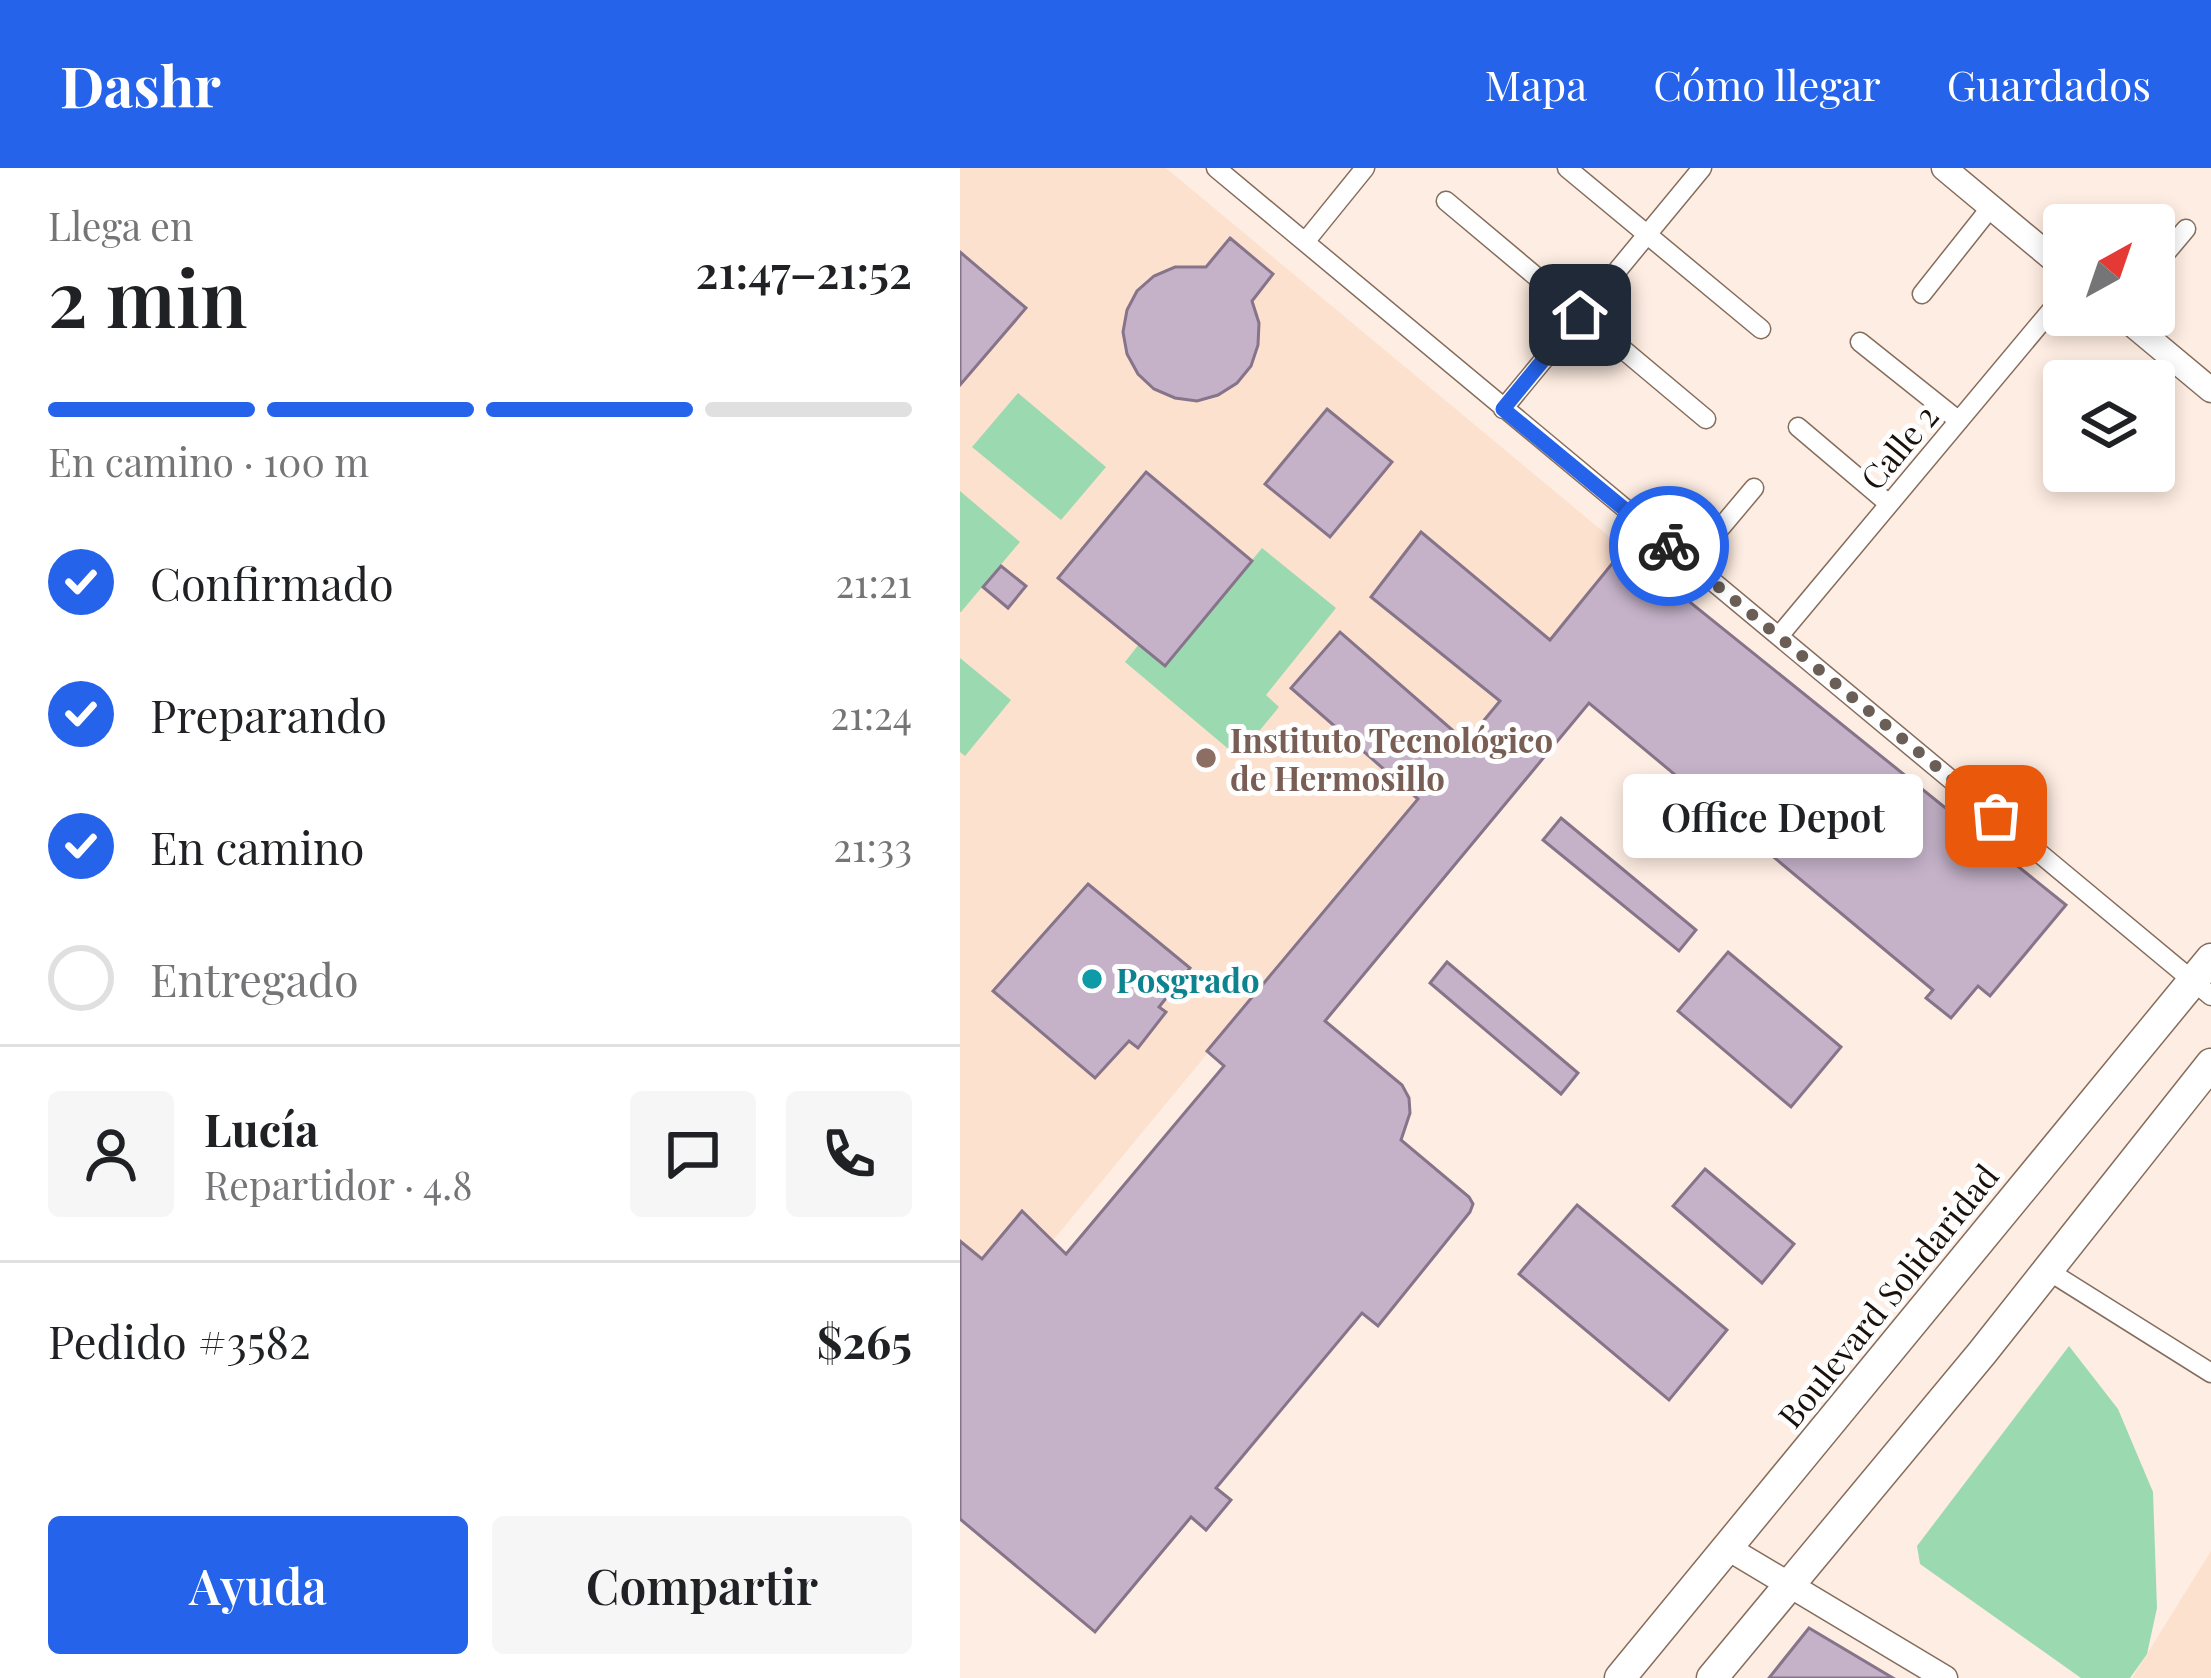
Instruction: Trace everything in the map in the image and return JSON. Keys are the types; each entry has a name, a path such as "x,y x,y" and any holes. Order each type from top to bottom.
{"main road":[{"name":"Boulevard Solidaridad","path":"1620,1678 2205,979"},
{"path":"1712,1678 2211,1064"}],"street":[{"path":"1305,242 1365,168"},
{"path":"1567,168 1761,329"},
{"path":"1503,409 1702,168"},
{"path":"1944,168 2043,250"},
{"path":"1220,169 1779,636 2205,979"},
{"path":"1446,201 1706,419"},
{"path":"1922,294 1991,207"},
{"path":"2175,242 2186,229"},
{"name":"Calle 2","path":"1779,636 2043,320"},
{"path":"2146,336 2211,390"},
{"path":"1859,342 1959,421"},
{"path":"1798,428 1889,504"},
{"path":"1691,563 1754,488"},
{"path":"2047,1270 2211,1373"},
{"path":"1726,1547 1945,1678"}],"shaded area":[{"name":"Instituto Tecnológico de Hermosillo","path":"960,168 1166,168 1624,549 960,1353"},
{"path":"2211,1551 2211,1678 2132,1678"}],"green space":[{"path":"1018,393 1106,467 1061,520 972,447"},
{"path":"960,491 1020,542 961,612 960,612"},
{"path":"1262,548 1336,608 1266,695 1279,707 1238,757 1125,662 1139,644 1165,666"},
{"path":"960,658 1011,700 965,756 960,752"},
{"path":"2069,1346 2118,1409 2153,1492 2157,1608 2147,1654 2130,1678 2081,1678 1920,1564 1917,1546"}],"building":[{"path":"1230,238 1273,274 1252,301 1259,323 1251,366 1218,395 1197,401 1175,398 1154,389 1127,354 1123,332 1127,310 1137,291 1154,276 1175,267 1206,267"},
{"path":"960,252 1026,308 960,385"},
{"path":"1327,409 1392,462 1330,537 1265,484"},
{"path":"1146,472 1252,561 1165,666 1058,578"},
{"path":"1421,532 1550,640 1624,549 2066,905 1990,996 1978,986 1951,1018 1926,998 1933,990 1589,703 1325,1021 1402,1085 1410,1113 1401,1140 1469,1197 1470,1212 1378,1326 1362,1313 1216,1488 1231,1500 1206,1530 1191,1517 1095,1632 960,1519 960,1241 982,1259 1022,1211 1066,1254 1224,1066 1207,1051 1418,799 1291,688 1340,632 1466,742 1500,701 1371,597"},
{"path":"1001,566 1026,586 1008,608 983,587"},
{"path":"1561,818 1696,930 1679,951 1543,840"},
{"name":"Posgrado","path":"1088,884 1190,968 1159,1007 1166,1012 1138,1048 1129,1041 1095,1078 993,991"},
{"path":"1728,952 1841,1047 1791,1107 1678,1011"},
{"path":"1447,962 1578,1073 1561,1094 1430,983"},
{"path":"1705,1169 1794,1244 1762,1283 1673,1206"},
{"path":"1577,1205 1727,1330 1669,1400 1519,1274"},
{"path":"1809,1628 1893,1678 1769,1678"}],"way so far":[{"path":"1669,546 1996,816"}],"place":[{"name":"Instituto Tecnológico de Hermosillo","path":"1206,758"},
{"name":"Office Depot","path":"1996,816"},
{"name":"Posgrado","path":"1092,979"}],"route":[{"path":"1580,315 1503,409 1669,546"}]}
